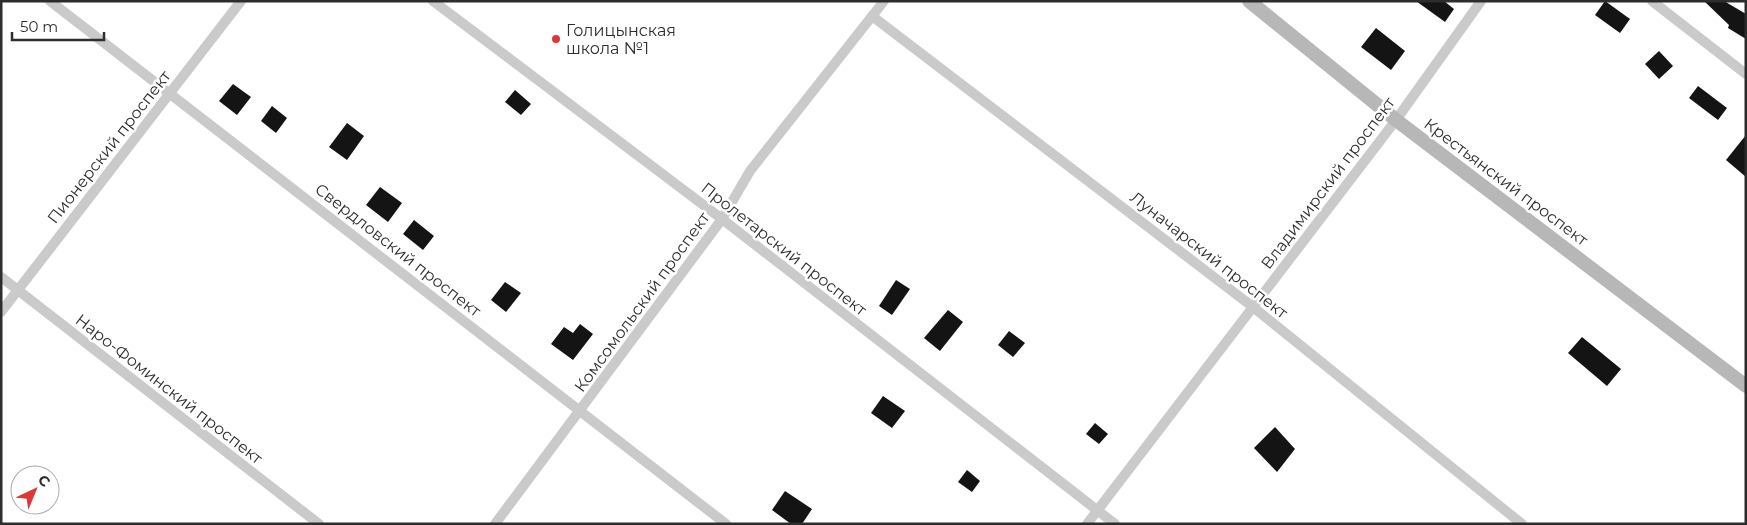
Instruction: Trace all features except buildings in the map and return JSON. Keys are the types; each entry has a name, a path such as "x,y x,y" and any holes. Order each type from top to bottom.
{"street":[{"name":"Свердловский проспект","path":"50,1 582,410 726,524"},
{"name":"Пионерский проспект","path":"1,312 241,1"},
{"name":"Пролетарский проспект","path":"433,1 722,219 1115,524"},
{"name":"Комсомольский проспект","path":"495,524 582,410 722,219 750,171 884,1"},
{"name":"Крестьянский проспект","path":"1249,1 1396,120 1746,386"},
{"name":"Владимирский проспект","path":"1086,524 1396,120 1481,1"},
{"path":"1652,1 1746,74"},
{"name":"Луначарский проспект","path":"872,16 1253,307 1522,524"},
{"name":"Наро-Фоминский проспект","path":"1,278 319,524"}],"place":[{"name":"Голицынская школа №1","path":"556,39"}]}
